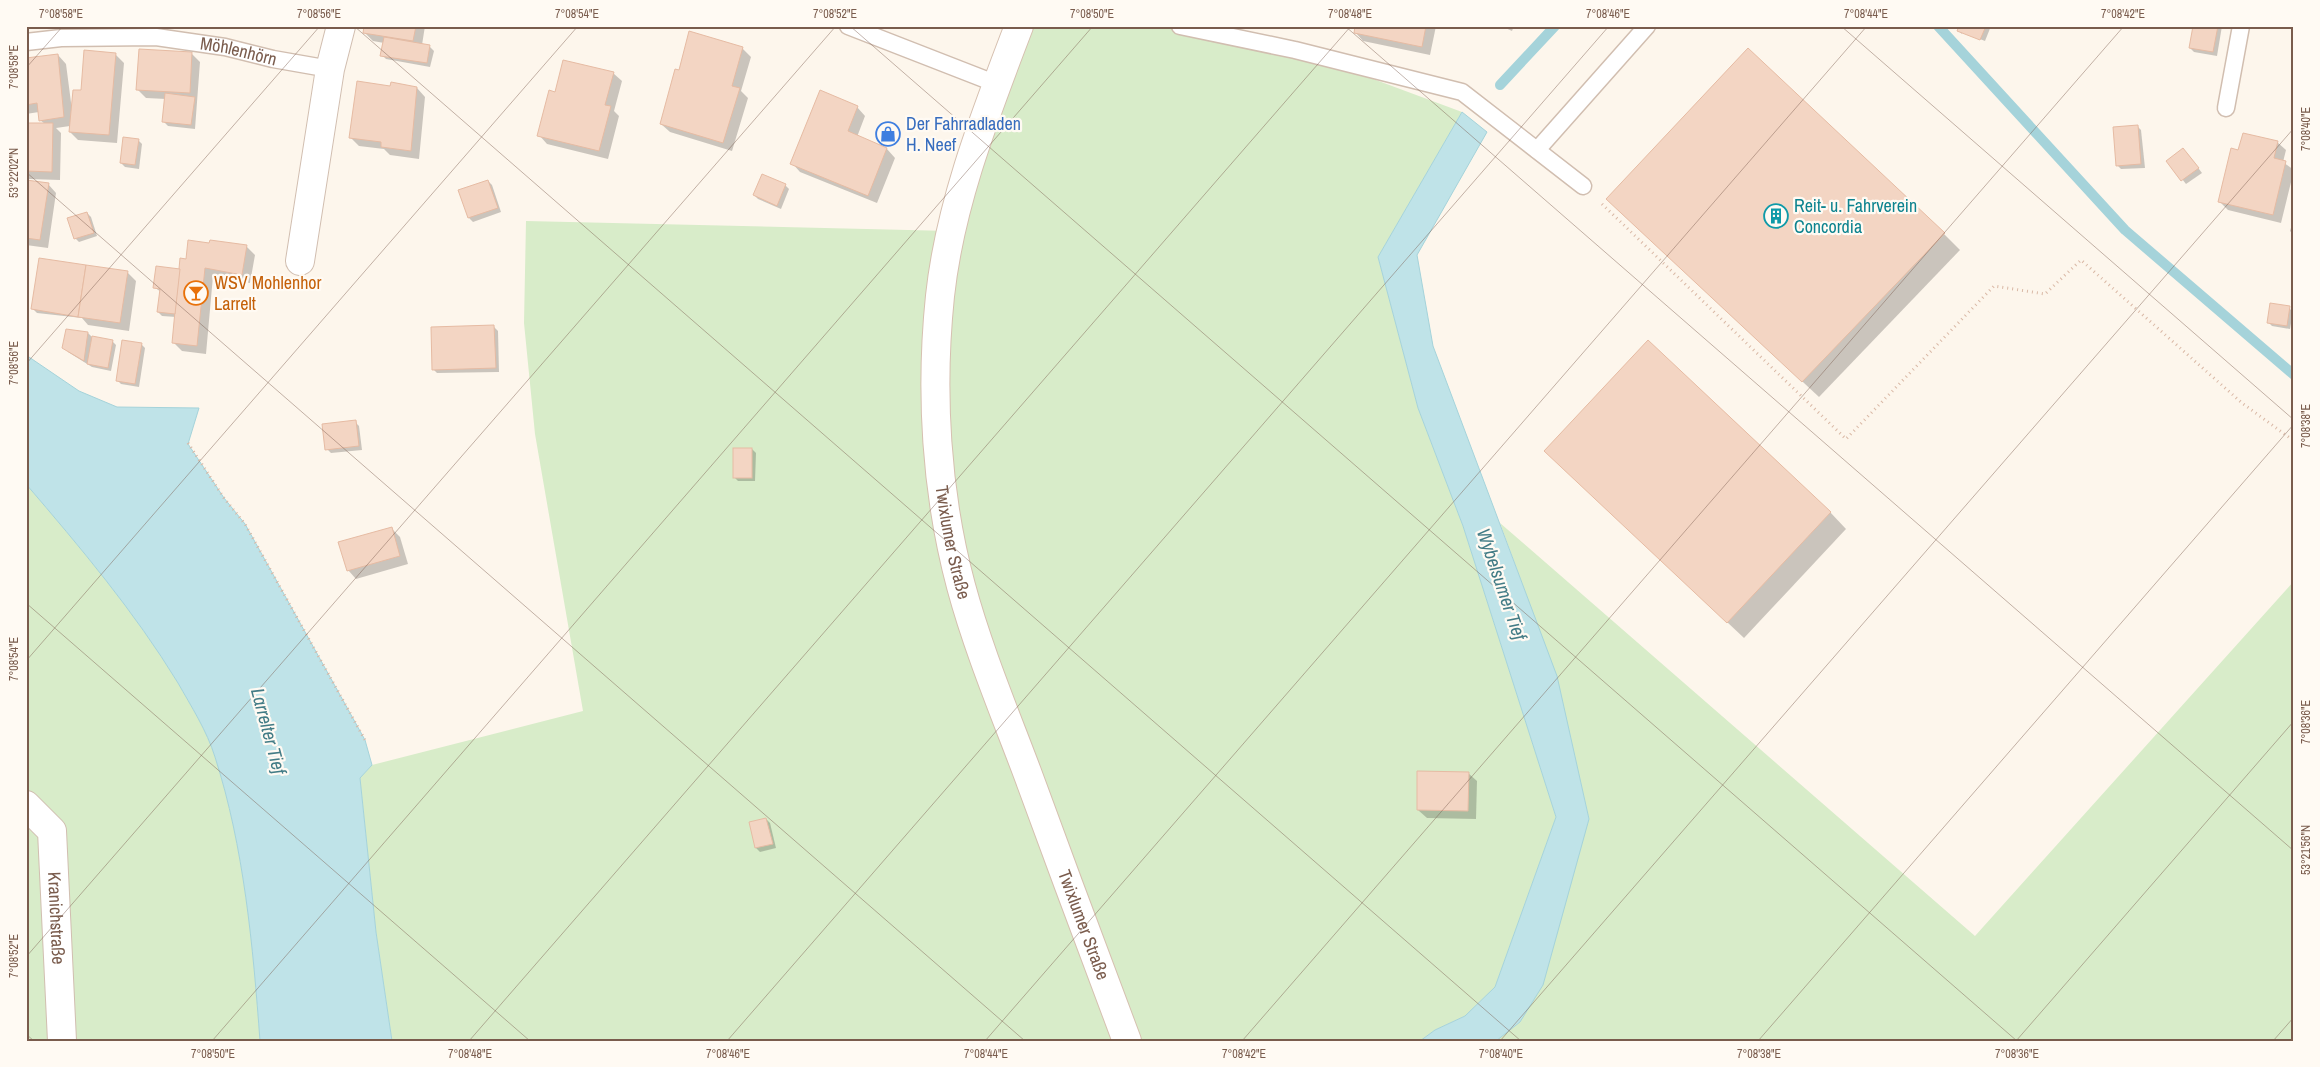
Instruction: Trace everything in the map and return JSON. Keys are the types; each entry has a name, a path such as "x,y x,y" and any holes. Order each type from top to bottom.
{"street":[{"path":"300,261 330,69 341,26"},
{"name":"Twixlumer Straße","path":"1018,26 997,84 950,232 940,296 936,418 939,466 948,525 962,586 976,632 1127,1041"},
{"name":"Kranichstraße","path":"26,805 52,831 62,1041"}],"lane":[{"path":"848,26 997,84"},
{"path":"1180,26 1295,50 1462,92 1583,186"},
{"path":"1537,150 1647,26"},
{"path":"2226,108 2241,26"},
{"name":"Möhlenhörn","path":"26,42 61,38 156,36 225,47 273,59 330,69"}],"path":[{"path":"1583,186 1846,439 1994,286 2045,294 2081,260 2242,403 2294,441"},
{"path":"2293,196 2294,190"},
{"path":"188,443 224,498 245,524 365,740"}],"green space":[{"path":"1019,26 1180,26 1295,50 1462,112 1378,257 1418,408 1463,526 1556,817 1495,987 1465,1016 1435,1030 1420,1041 392,1041 376,932 360,778 372,765 583,711 535,434 524,323 526,221 950,231"},
{"path":"26,484 86,556 143,630 178,683 208,738 225,791 240,861 254,969 260,1041 26,1041"},
{"path":"1500,523 1975,936 2294,581 2294,1041 1496,1041 1520,1022 1589,819 1556,676"}],"water":[{"name":"Wybelsumer Tief","path":"1462,112 1487,132 1417,255 1433,346 1557,676 1589,819 1543,985 1520,1022 1496,1041 1420,1041 1435,1030 1465,1016 1495,987 1556,817 1463,526 1418,408 1378,257"},
{"name":"Larrelter Tief","path":"26,355 79,391 117,407 199,408 188,444 224,498 245,524 365,740 372,765 360,778 376,932 392,1041 260,1041 246,897 233,826 215,757 208,738 178,683 143,630 86,556 26,484"}],"building":[{"path":"364,26 416,26 413,41 363,33"},
{"path":"1355,26 1426,26 1422,47 1354,33"},
{"path":"1959,26 1986,26 1980,40 1957,31"},
{"path":"2193,26 2218,26 2213,52 2189,48"},
{"path":"689,31 743,47 732,86 740,88 723,143 660,124 675,69 679,70"},
{"path":"384,37 430,45 427,63 380,56"},
{"name":"Reit- u. Fahrverein Concordia","path":"1748,48 1945,233 1802,382 1606,199"},
{"path":"139,49 192,52 190,93 136,90"},
{"path":"84,50 116,53 109,135 69,132 73,90 81,90"},
{"path":"58,54 64,117 39,121 37,103 26,105 26,58"},
{"path":"563,60 614,72 605,105 611,106 599,151 537,136 549,90 555,92"},
{"path":"357,81 390,86 391,82 417,87 411,151 381,147 381,142 349,138"},
{"path":"820,90 858,106 848,131 887,148 868,196 790,164"},
{"path":"165,93 195,97 191,125 162,122"},
{"path":"26,123 53,123 52,172 26,171"},
{"path":"2138,125 2141,164 2116,166 2113,127"},
{"path":"2243,133 2278,141 2274,158 2286,161 2273,215 2218,202 2231,148 2238,150"},
{"path":"123,137 139,139 135,165 120,163"},
{"path":"2183,148 2199,168 2181,181 2166,161"},
{"path":"762,174 786,184 777,206 753,195"},
{"path":"26,180 49,183 40,240 26,238"},
{"path":"488,180 498,208 468,218 458,190"},
{"path":"87,212 94,233 74,239 67,218"},
{"path":"188,240 209,243 210,240 247,245 242,275 205,268 197,346 172,343 180,258 186,259"},
{"path":"39,258 86,265 78,317 31,309"},
{"path":"86,265 128,271 120,323 78,317"},
{"path":"156,266 180,269 175,314 157,312 160,289 153,288"},
{"path":"2270,303 2290,306 2287,326 2267,323"},
{"path":"494,325 496,368 432,370 431,327"},
{"path":"66,329 88,332 84,361 62,348"},
{"path":"92,336 113,340 108,368 87,364"},
{"path":"122,340 142,343 135,384 116,381"},
{"path":"1648,340 1831,512 1727,623 1544,451"},
{"path":"356,420 359,446 325,450 322,424"},
{"path":"733,448 752,448 752,478 733,478"},
{"path":"392,527 400,556 347,571 338,542"},
{"path":"1417,771 1469,772 1468,811 1417,810"},
{"path":"766,818 773,844 755,848 749,822"}],"waterway":[{"path":"1500,85 1555,26"},
{"path":"1938,26 2125,230 2294,375"}],"place":[{"name":"Der Fahrradladen H. Neef","path":"888,134"},
{"name":"Reit- u. Fahrverein Concordia","path":"1776,216"},
{"name":"WSV Mohlenhor Larrelt","path":"196,293"}]}
